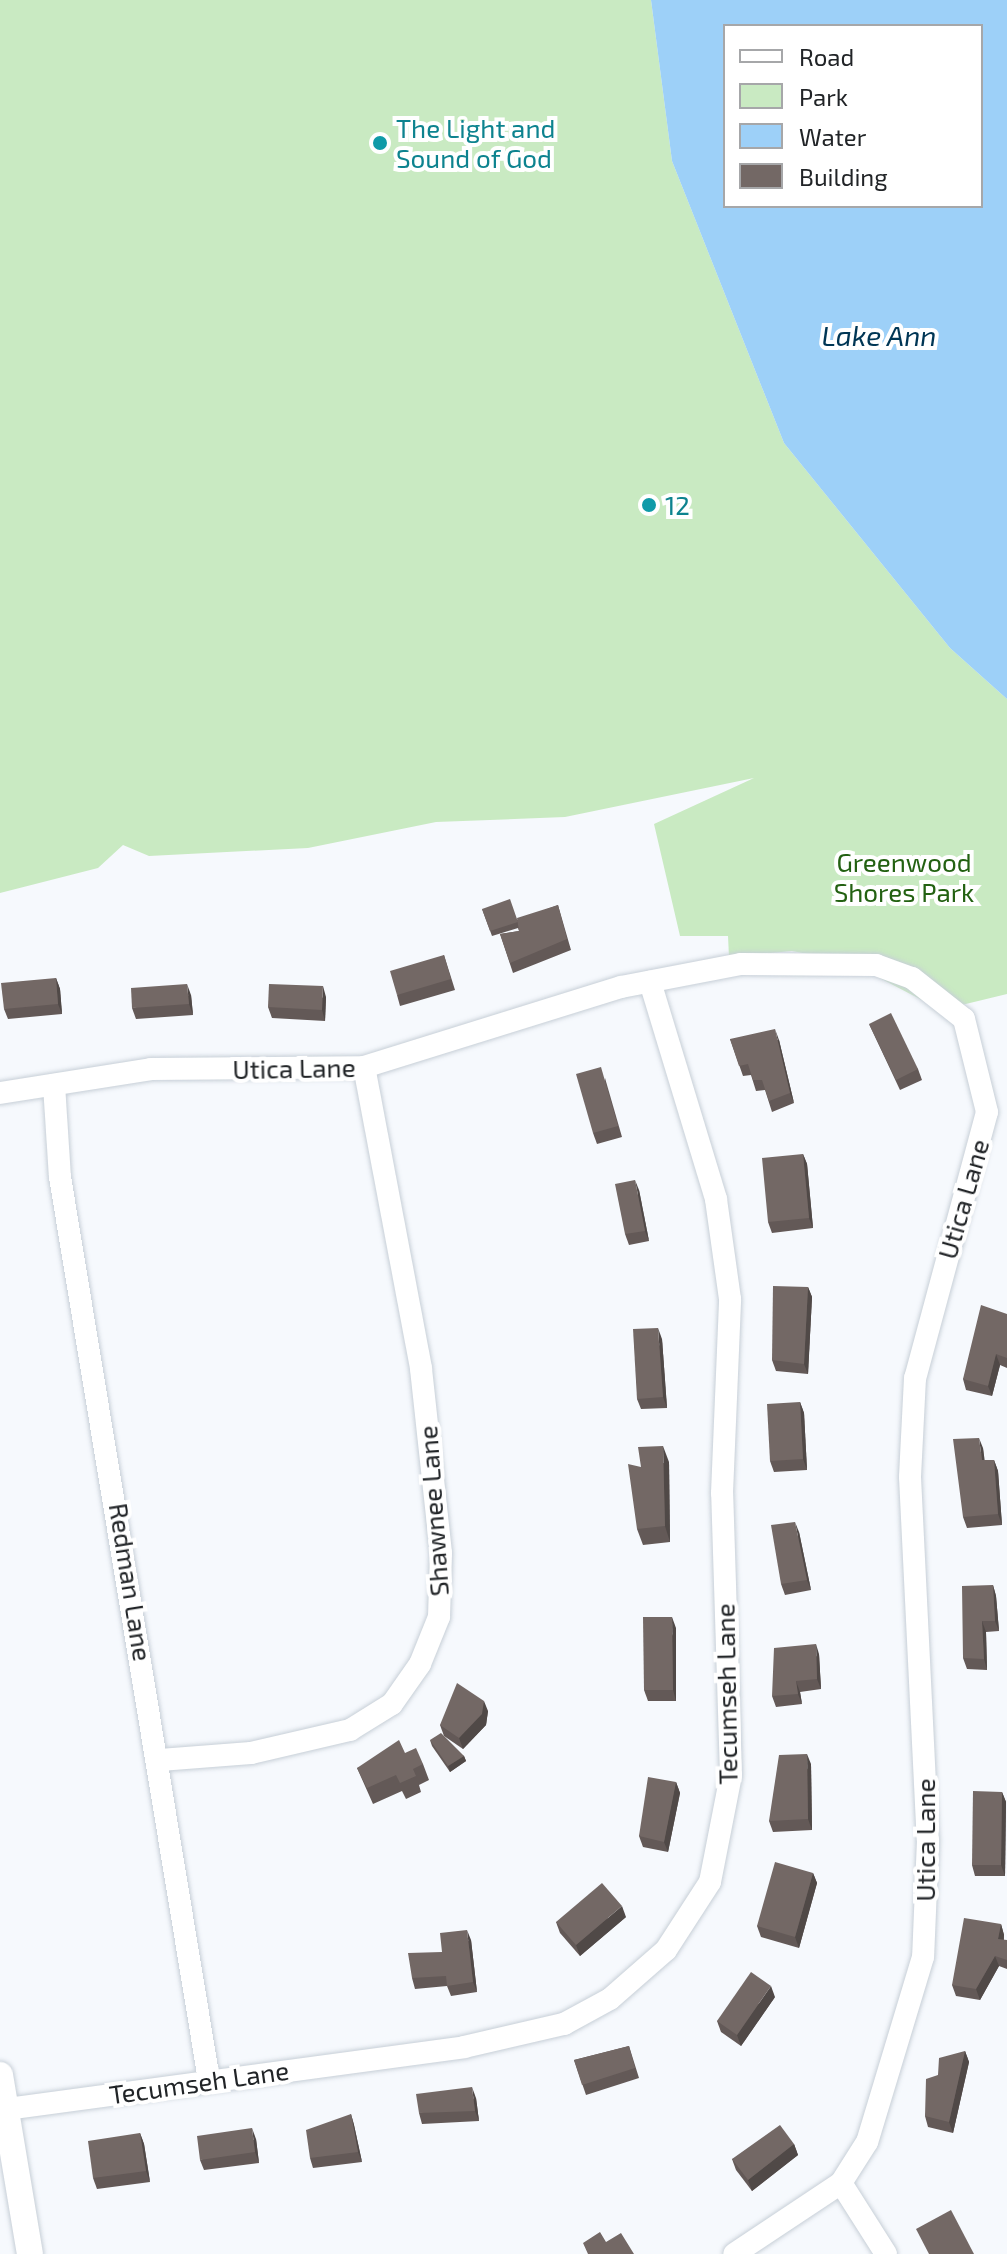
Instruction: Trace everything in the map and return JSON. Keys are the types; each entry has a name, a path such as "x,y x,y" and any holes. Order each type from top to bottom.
{"main road":[{"path":"0,2075 3,2109 30,2254"}],"street":[{"name":"Utica Lane","path":"0,1093 151,1069 364,1067 650,982 814,960 876,965 912,978 964,1019 987,1112 915,1378 910,1477 928,1840 923,1957 867,2142 841,2183 734,2254"},
{"name":"Tecumseh Lane","path":"3,2109 464,2047 564,2024 610,1999 666,1950 710,1882 731,1775 722,1493 730,1299 716,1199 650,982"},
{"name":"Shawnee Lane","path":"160,1760 264,1751 350,1730 392,1704 420,1664 439,1617 441,1553 421,1368 364,1067"},
{"name":"Redman Lane","path":"54,1085 60,1177 160,1760 209,2080"},
{"path":"841,2183 886,2254"}],"green space":[{"name":"Greenwood Shores Park","path":"0,0 651,0 672,161 784,443 950,648 1007,699 1007,994 941,1010 849,962 792,951 729,957 728,936 680,936 654,824 754,778 565,817 436,822 308,848 149,856 123,845 98,868 0,893"}],"water":[{"name":"Lake Ann","path":"651,0 1007,0 1007,699 950,648 784,443 672,161"}],"building":[{"path":"510,899 518,922 490,931 482,909"},
{"path":"558,905 567,939 510,963 500,934 519,931 517,918"},
{"path":"444,955 451,979 397,995 390,971"},
{"path":"56,978 58,1004 4,1009 1,983"},
{"path":"187,984 189,1004 132,1008 131,988"},
{"path":"269,984 323,986 322,1010 268,1007"},
{"path":"891,1013 918,1069 896,1080 869,1024"},
{"path":"775,1029 790,1093 769,1101 762,1080 753,1080 748,1064 739,1066 730,1039"},
{"path":"601,1067 618,1126 593,1133 576,1074"},
{"path":"803,1154 809,1218 768,1222 762,1158"},
{"path":"635,1180 645,1231 625,1234 615,1184"},
{"path":"773,1286 808,1287 804,1364 772,1360"},
{"path":"981,1305 1007,1314 1007,1358 996,1354 988,1386 963,1379"},
{"path":"658,1328 663,1397 637,1399 633,1329"},
{"path":"800,1402 803,1459 770,1461 767,1404"},
{"path":"979,1438 982,1460 994,1460 998,1514 963,1517 953,1439"},
{"path":"663,1446 665,1526 637,1529 628,1464 641,1467 638,1447"},
{"path":"795,1522 807,1580 781,1584 771,1525"},
{"path":"993,1585 995,1621 982,1621 984,1659 963,1658 962,1586"},
{"path":"643,1617 672,1617 673,1690 644,1690"},
{"path":"816,1644 817,1679 796,1681 798,1694 772,1696 774,1648"},
{"path":"457,1683 484,1701 482,1714 459,1738 440,1725"},
{"path":"441,1733 464,1756 448,1766 430,1740"},
{"path":"399,1740 405,1753 416,1748 423,1764 413,1769 416,1776 400,1783 396,1775 367,1788 357,1768"},
{"path":"807,1754 808,1819 769,1821 779,1755"},
{"path":"648,1777 676,1782 664,1842 639,1836"},
{"path":"973,1791 1002,1792 1001,1865 972,1865"},
{"path":"775,1862 813,1873 795,1937 757,1926"},
{"path":"602,1883 622,1906 576,1945 556,1922"},
{"path":"964,1918 1001,1924 998,1939 1007,1940 1007,1960 995,1956 976,1989 952,1985"},
{"path":"467,1930 473,1982 447,1986 446,1976 412,1978 408,1953 442,1952 440,1933"},
{"path":"751,1972 771,1986 737,2035 717,2021"},
{"path":"629,2046 635,2068 582,2085 574,2060"},
{"path":"965,2051 949,2122 925,2116 926,2079 938,2075 939,2058"},
{"path":"472,2087 475,2111 419,2113 416,2094"},
{"path":"351,2114 358,2152 310,2158 306,2130"},
{"path":"780,2125 794,2144 748,2180 732,2159"},
{"path":"252,2128 255,2152 200,2160 197,2136"},
{"path":"140,2133 146,2171 93,2178 88,2141"},
{"path":"951,2210 974,2254 929,2254 916,2229"},
{"path":"600,2232 606,2242 621,2233 634,2254 588,2254 583,2243"}],"place":[{"name":"The Light and Sound of God","path":"380,143"},
{"name":"12","path":"649,505"}]}
